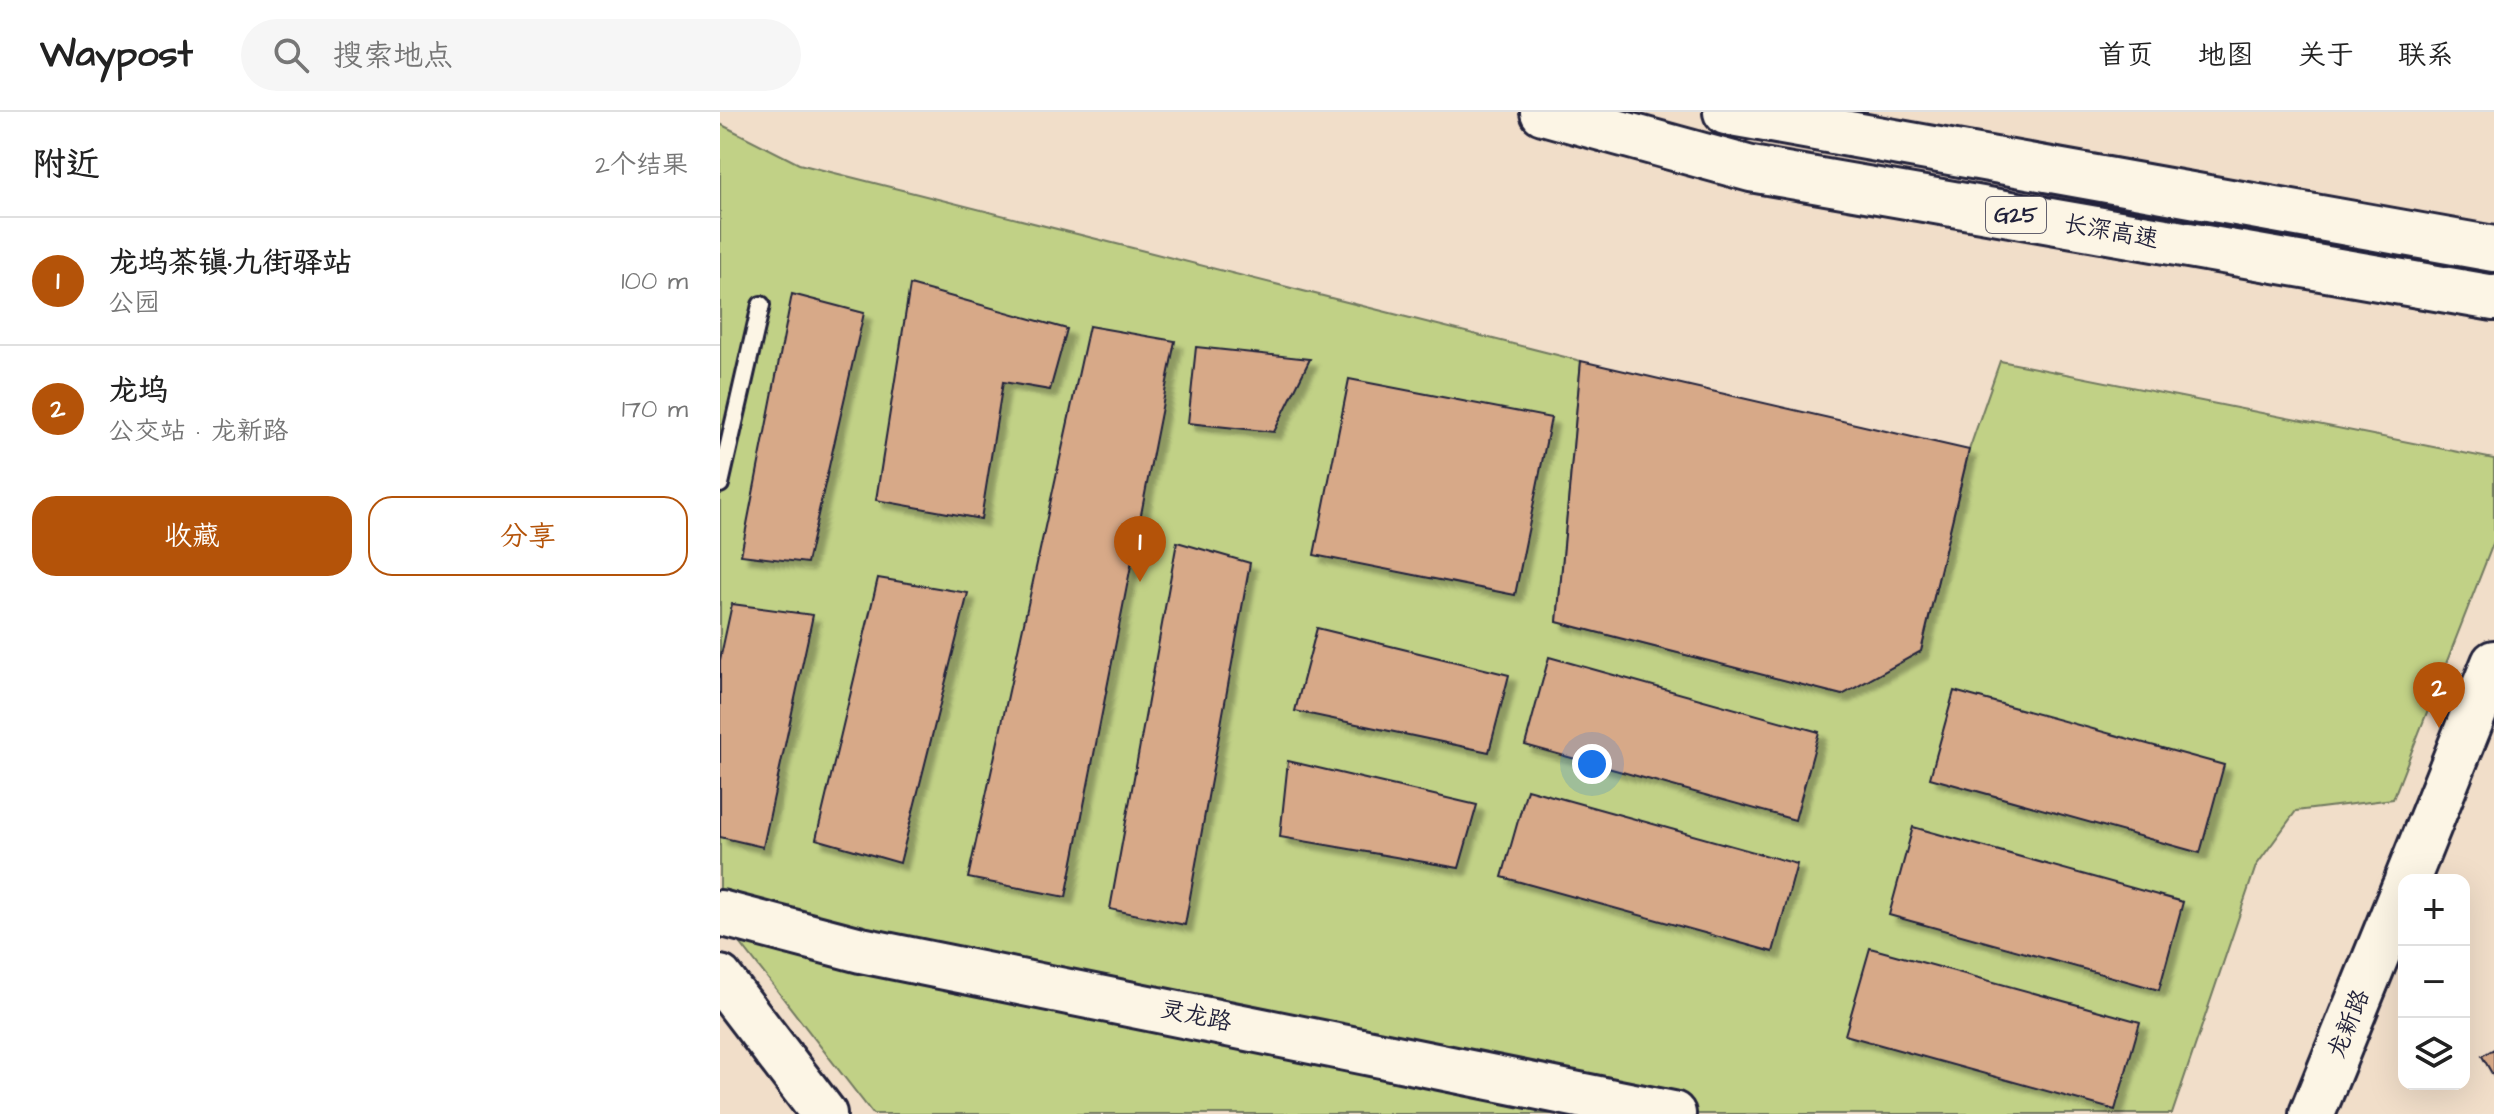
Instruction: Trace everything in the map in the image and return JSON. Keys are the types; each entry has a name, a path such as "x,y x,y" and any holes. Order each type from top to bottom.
{"main road":[{"name":"长深高速","path":"1543,112 1751,169 2494,298"},
{"name":"长深高速","path":"1726,112 2494,249"},
{"path":"2409,874 2494,663"},
{"name":"龙新路","path":"2312,1114 2398,903"},
{"name":"灵龙路","path":"720,913 861,950 1673,1114"},
{"path":"720,978 824,1114"}],"lane":[{"path":"720,484 761,305"}],"green space":[{"path":"720,124 799,164 1581,361 1557,622 1842,695 1921,651 1969,450 2000,361 2494,459 2494,541 2393,799 2296,811 2256,866 2172,1114 873,1114 720,917"}],"building":[{"path":"910,285 1067,329 1050,390 1003,382 981,519 876,500"},
{"path":"792,294 864,313 807,563 741,555"},
{"path":"1089,326 1175,341 1066,897 968,878"},
{"path":"1196,347 1310,359 1274,432 1188,423"},
{"path":"1581,361 1969,450 1921,651 1842,695 1557,622"},
{"path":"1349,379 1551,418 1515,595 1314,555"},
{"path":"1177,542 1250,563 1185,925 1110,909"},
{"path":"878,578 968,593 900,863 816,839"},
{"path":"732,604 813,615 763,847 720,837 720,660"},
{"path":"1317,628 1509,675 1489,752 1295,711"},
{"path":"1549,657 1819,732 1795,820 1525,745"},
{"path":"1954,691 2224,765 2200,853 1930,778"},
{"path":"1288,761 1477,805 1459,868 1280,837"},
{"path":"1527,789 1797,864 1773,952 1502,877"},
{"path":"1913,827 2183,902 2159,990 1889,915"},
{"path":"1870,948 2140,1022 2115,1110 1845,1035"},
{"path":"2494,1049 2494,1077 2482,1056"}],"place":[{"name":"龙坞茶镇·九街驿站","path":"1140,582"},
{"name":"龙坞","path":"2439,728"}]}
